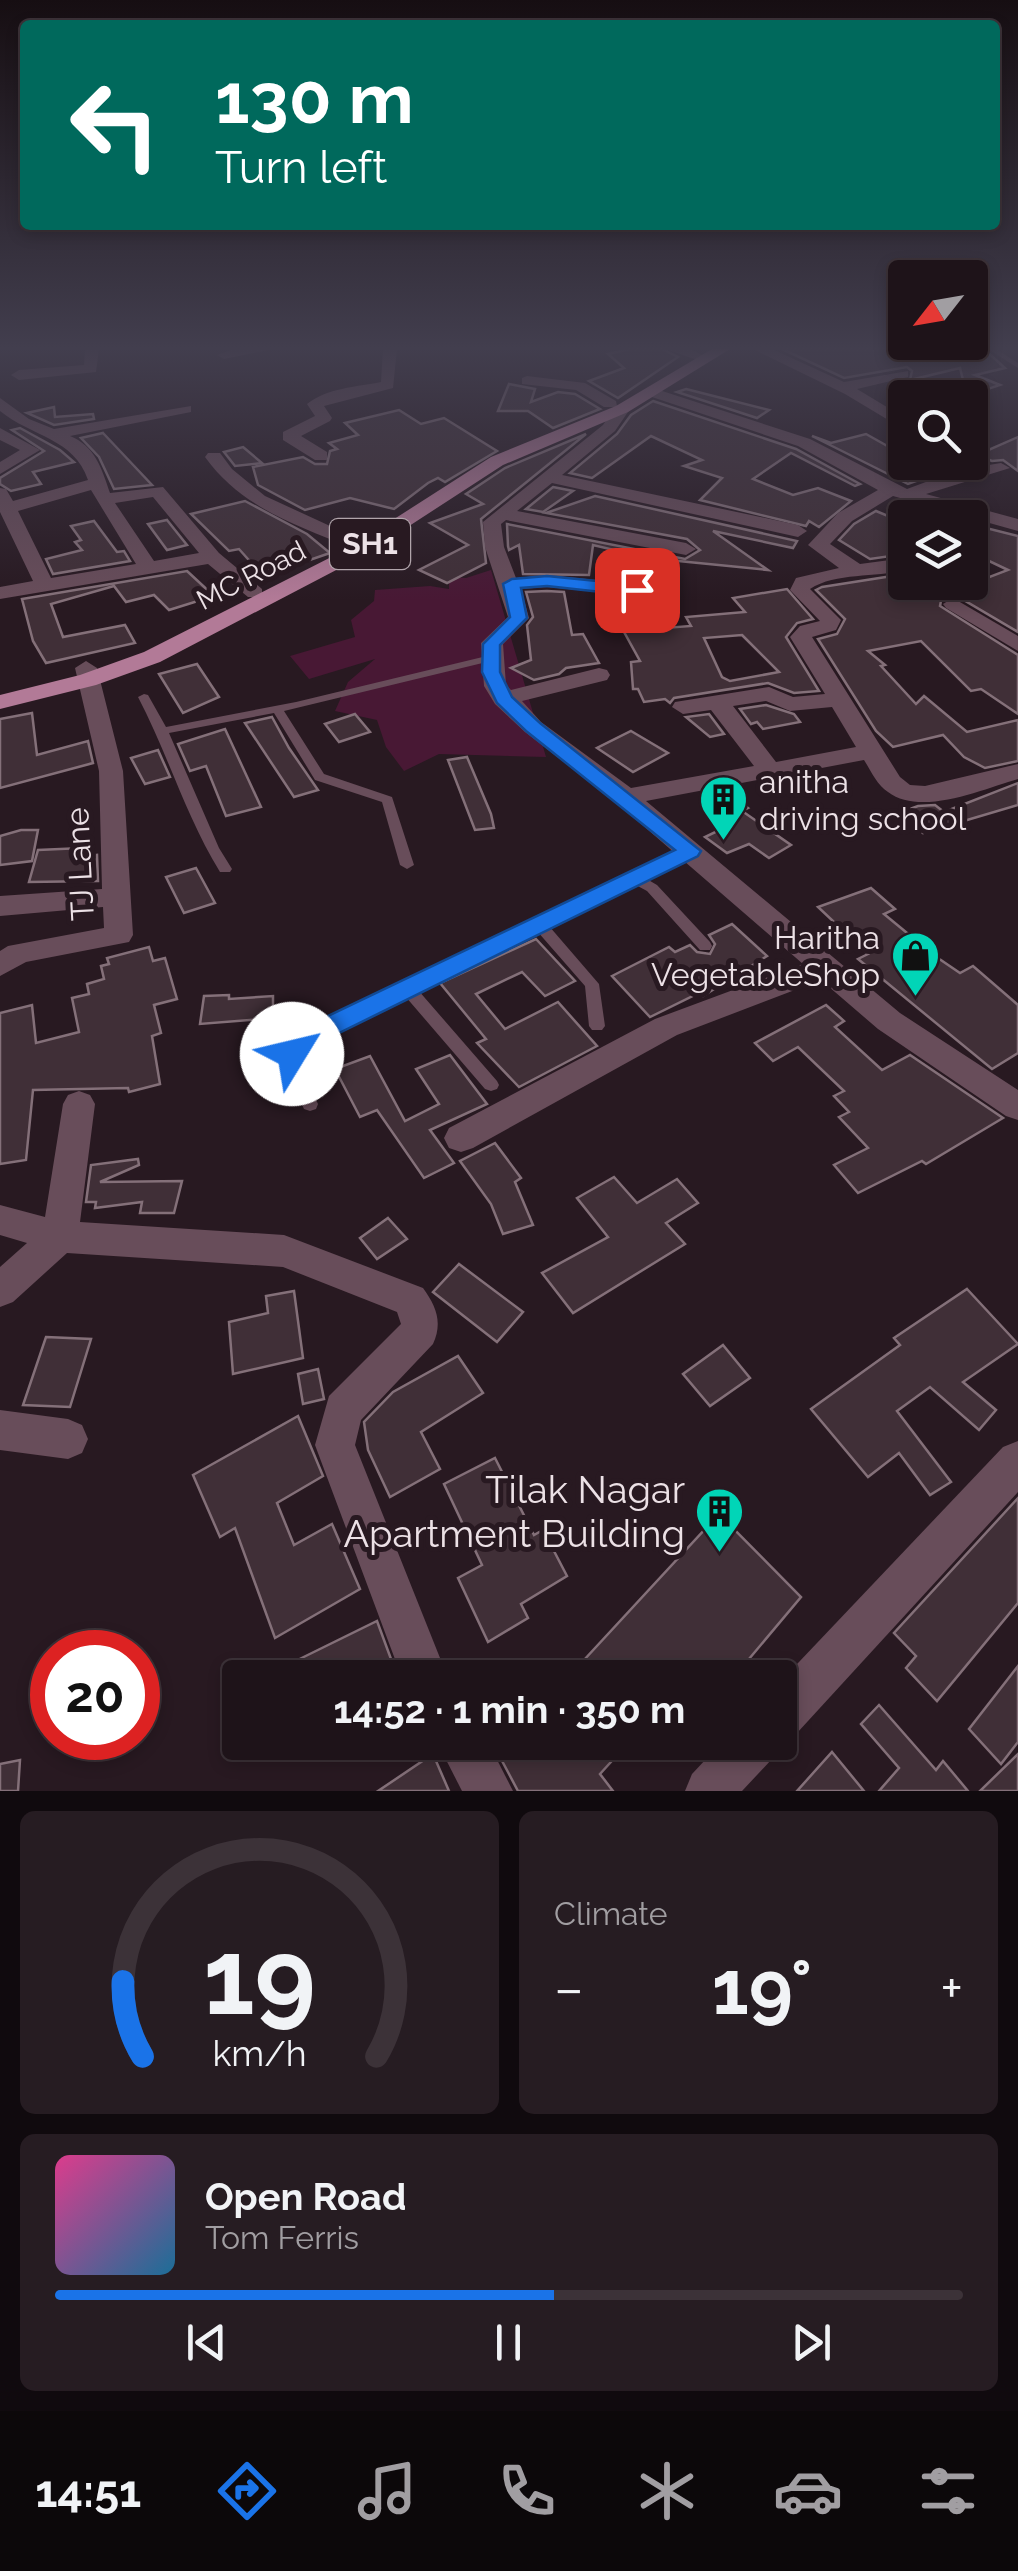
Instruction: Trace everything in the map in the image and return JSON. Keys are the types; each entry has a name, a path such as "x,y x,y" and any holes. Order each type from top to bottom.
{"main road":[{"name":"MC Road","path":"0,690 87,674 356,543 506,447 545,433"},
{"name":"MC Road","path":"0,702 152,657 356,552 497,461 558,433"}],"street":[{"path":"42,433 75,444 90,461 100,491 150,570"},
{"path":"47,436 64,433"},
{"path":"296,433 289,436 322,456"},
{"path":"604,433 492,522 491,536 512,584 519,618 492,644 495,686 533,727 626,797 889,1021 1018,1107"},
{"path":"777,433 843,458 899,492 1018,526"},
{"path":"0,434 32,450 0,469"},
{"path":"214,457 221,470 253,494 356,543"},
{"path":"856,570 818,545 845,518 899,492 964,474 1009,471"},
{"path":"549,477 798,531"},
{"path":"44,584 4,500 100,491 157,491 212,556 254,593"},
{"path":"504,514 686,549"},
{"path":"0,592 133,568 150,570 212,556"},
{"path":"888,569 856,570 803,582 800,590 831,620 829,626 807,630 801,637 871,752 888,778 901,790 914,794 968,786 1018,771"},
{"path":"512,584 547,581 668,594"},
{"path":"954,604 1018,645"},
{"name":"TJ Lane","path":"0,965 18,953 119,934 110,771 87,674"},
{"path":"504,699 599,675"},
{"path":"684,706 769,694 790,704 840,700"},
{"path":"717,702 750,741 769,772"},
{"path":"626,797 871,752"},
{"path":"0,906 116,897"},
{"path":"461,1138 666,1028 828,966"},
{"path":"0,1290 60,1236 80,1104"},
{"path":"0,1220 60,1236 284,1251 410,1300 420,1313 420,1331 343,1410 335,1444 418,1660"},
{"path":"0,1430 68,1439"},
{"path":"797,1698 1018,1462"},
{"path":"471,1760 489,1791"},
{"path":"709,1791 738,1760"}],"lane":[{"path":"162,731 277,709 492,658"},
{"path":"144,697 225,869"},
{"path":"277,709 319,777 388,800 407,865"},
{"path":"310,1104 293,1066 294,1049 316,1033 690,851"},
{"path":"634,878 652,888 705,946"},
{"path":"540,924 592,984 597,1026"},
{"path":"409,990 491,1085"}],"shaded area":[{"path":"491,570 546,757 439,754 404,771 386,747 377,720 335,711 348,682 375,659 309,679 290,656 355,637 351,620 374,601 375,590 430,586 449,589 449,577 466,578"}],"building":[{"path":"16,433 28,433 74,462 33,472 41,484 11,491 0,484 0,478 44,451"},
{"path":"103,433 152,485 114,489 99,457 81,438"},
{"path":"355,433 467,433 497,451 445,482 438,478 428,483 394,509 350,498 305,510 258,485 253,467 303,457 315,464 327,464 330,451 337,449 329,443 358,435"},
{"path":"747,433 796,449 860,484 855,486 791,453 753,479 793,495 818,488 851,501 819,527 809,521 806,526 700,500 722,478 684,466 702,460 651,436 592,478 570,473 617,434"},
{"path":"586,434 481,519 486,563 447,583 419,570 468,545 430,523 483,504 466,494 505,468"},
{"path":"866,434 888,446 888,474 812,436 831,443"},
{"path":"1018,437 1018,471 1003,460 988,459 988,450"},
{"path":"243,447 262,463 235,466 224,452"},
{"path":"553,487 573,491 543,512 526,509"},
{"path":"595,496 797,541 793,548 713,531 768,570 648,558 593,545 589,575 523,574 519,545 509,550 507,524 685,559 700,550 687,539 546,513"},
{"path":"245,501 307,534 330,553 263,576 239,549 229,551 191,514"},
{"path":"876,511 888,516 888,556 870,559 839,540 854,524"},
{"path":"167,520 187,545 167,550 148,524"},
{"path":"94,521 117,552 124,551 130,561 53,574 46,559 82,550 75,542 81,540 71,526"},
{"path":"988,528 1018,536 1018,632 964,600 988,600 988,578 1008,570 988,561"},
{"path":"187,571 214,596 169,610 154,595 126,602 114,586 51,604 63,637 125,625 135,643 46,663 33,641 22,599"},
{"path":"888,577 888,600 943,600 940,606 1018,655 1018,714 981,689 971,691 921,641 868,651 885,665 881,666 916,704 924,696 967,732 1018,720 1018,761 985,768 964,757 943,735 893,747 876,731 818,639 837,634 845,619 816,590"},
{"path":"787,589 813,619 797,623 786,637 819,691 794,693 768,683 674,698 670,703 665,699 644,702 638,689 633,689 631,662 640,661 612,610 640,607 652,629 691,626 686,617 745,612 733,598","holes":["742,635 779,672 730,681 722,677 704,638"]},
{"path":"526,592 564,592 572,635 583,634 599,663 566,668 559,674 534,680 511,668 531,660 527,625 533,617"},
{"path":"197,664 219,697 183,713 159,674"},
{"path":"766,705 794,714 800,722 763,729 757,722 751,724 740,709"},
{"path":"32,713 37,755 88,741 93,763 0,788 0,719"},
{"path":"355,714 370,732 339,742 325,724"},
{"path":"709,714 724,734 710,737 686,717"},
{"path":"272,717 318,790 294,797 245,723"},
{"path":"225,729 261,807 226,816 206,766 190,771 178,744"},
{"path":"631,731 668,753 633,772 597,748"},
{"path":"158,750 170,777 145,784 131,758"},
{"path":"467,757 494,828 475,830 448,760"},
{"path":"1018,783 1018,805 923,833 899,813 935,805 944,812"},
{"path":"731,795 748,808 742,811 791,845 769,858 749,844 727,853 705,837 728,826 705,806"},
{"path":"38,830 32,861 0,865 0,836"},
{"path":"82,848 79,857 97,855 98,881 29,882 38,850"},
{"path":"196,868 215,903 184,913 166,877"},
{"path":"871,888 895,909 884,914 935,956 960,973 973,966 1018,1005 1018,1053 992,1069 858,959 868,954 818,907"},
{"path":"732,924 767,956 703,996 699,993 650,1017 612,976 669,947 675,952 690,945 697,952 710,954 715,944 709,935"},
{"path":"536,939 575,981 545,996 522,972 476,994 505,1029 558,1002 597,1046 519,1087 477,1043 486,1039 440,983"},
{"path":"149,947 153,961 165,958 177,999 154,1005 161,1033 152,1036 160,1084 129,1092 128,1088 33,1090 26,1160 0,1164 0,1013 32,1005 36,1043 79,1032 72,998 89,994 87,984 104,979 101,966 109,964 107,958"},
{"path":"229,995 229,999 273,996 273,1018 200,1024 204,996"},
{"path":"826,1005 844,1021 835,1027 882,1070 910,1055 1003,1118 926,1164 922,1161 858,1193 834,1165 868,1148 839,1117 849,1112 834,1096 844,1091 798,1047 773,1061 755,1043"},
{"path":"450,1055 487,1104 430,1130 454,1163 424,1178 377,1110 360,1117 335,1069 370,1056 405,1121 439,1104 416,1069"},
{"path":"495,1143 521,1178 515,1182 533,1225 503,1234 491,1204 460,1161"},
{"path":"138,1159 139,1165 100,1182 182,1181 174,1213 140,1213 142,1202 95,1208 96,1202 86,1202 91,1165"},
{"path":"614,1177 637,1203 677,1179 698,1203 666,1223 685,1244 573,1313 542,1273 608,1237 577,1198"},
{"path":"388,1218 407,1239 377,1259 360,1238"},
{"path":"459,1264 523,1312 497,1342 433,1292"},
{"path":"967,1289 1018,1344 963,1382 996,1410 979,1430 930,1387 897,1411 951,1482 930,1495 899,1453 868,1477 811,1409 900,1345 894,1338"},
{"path":"294,1291 303,1358 233,1374 229,1322 268,1313 266,1296"},
{"path":"46,1337 91,1339 70,1407 23,1405"},
{"path":"723,1345 750,1378 710,1406 683,1374"},
{"path":"458,1356 483,1393 421,1432 440,1469 390,1497 368,1450 364,1422 393,1392"},
{"path":"318,1369 324,1399 303,1404 298,1374"},
{"path":"298,1416 323,1476 277,1503 294,1545 332,1524 360,1589 275,1638 235,1528 220,1537 193,1475"},
{"path":"495,1458 534,1535 543,1530 567,1576 521,1604 528,1618 488,1642 458,1578 482,1565 444,1484"},
{"path":"1018,1498 1018,1603 937,1701 906,1668 916,1656 894,1633"},
{"name":"Tilak Nagar Apartment Building","path":"719,1514 801,1597 748,1660 584,1660"},
{"path":"377,1621 391,1660 298,1660"},
{"path":"1018,1666 1018,1742 1001,1764 969,1729"},
{"path":"879,1705 936,1770 943,1761 968,1791 879,1791 899,1768 861,1724"},
{"path":"832,1752 864,1791 797,1791"},
{"path":"1018,1754 1018,1791 980,1791"},
{"path":"20,1760 18,1791 0,1791 0,1764"},
{"path":"424,1760 436,1760 449,1791 378,1791"},
{"path":"502,1760 613,1760 600,1774 613,1791 518,1791"}],"place":[{"name":"anitha driving school","path":"724,842"},
{"name":"Haritha VegetableShop","path":"915,998"},
{"name":"Tilak Nagar Apartment Building","path":"720,1554"}],"route":[{"path":"292,1054 316,1033 690,851 533,727 504,699 491,672 492,644 519,618 512,584 547,581 637,590"}]}
